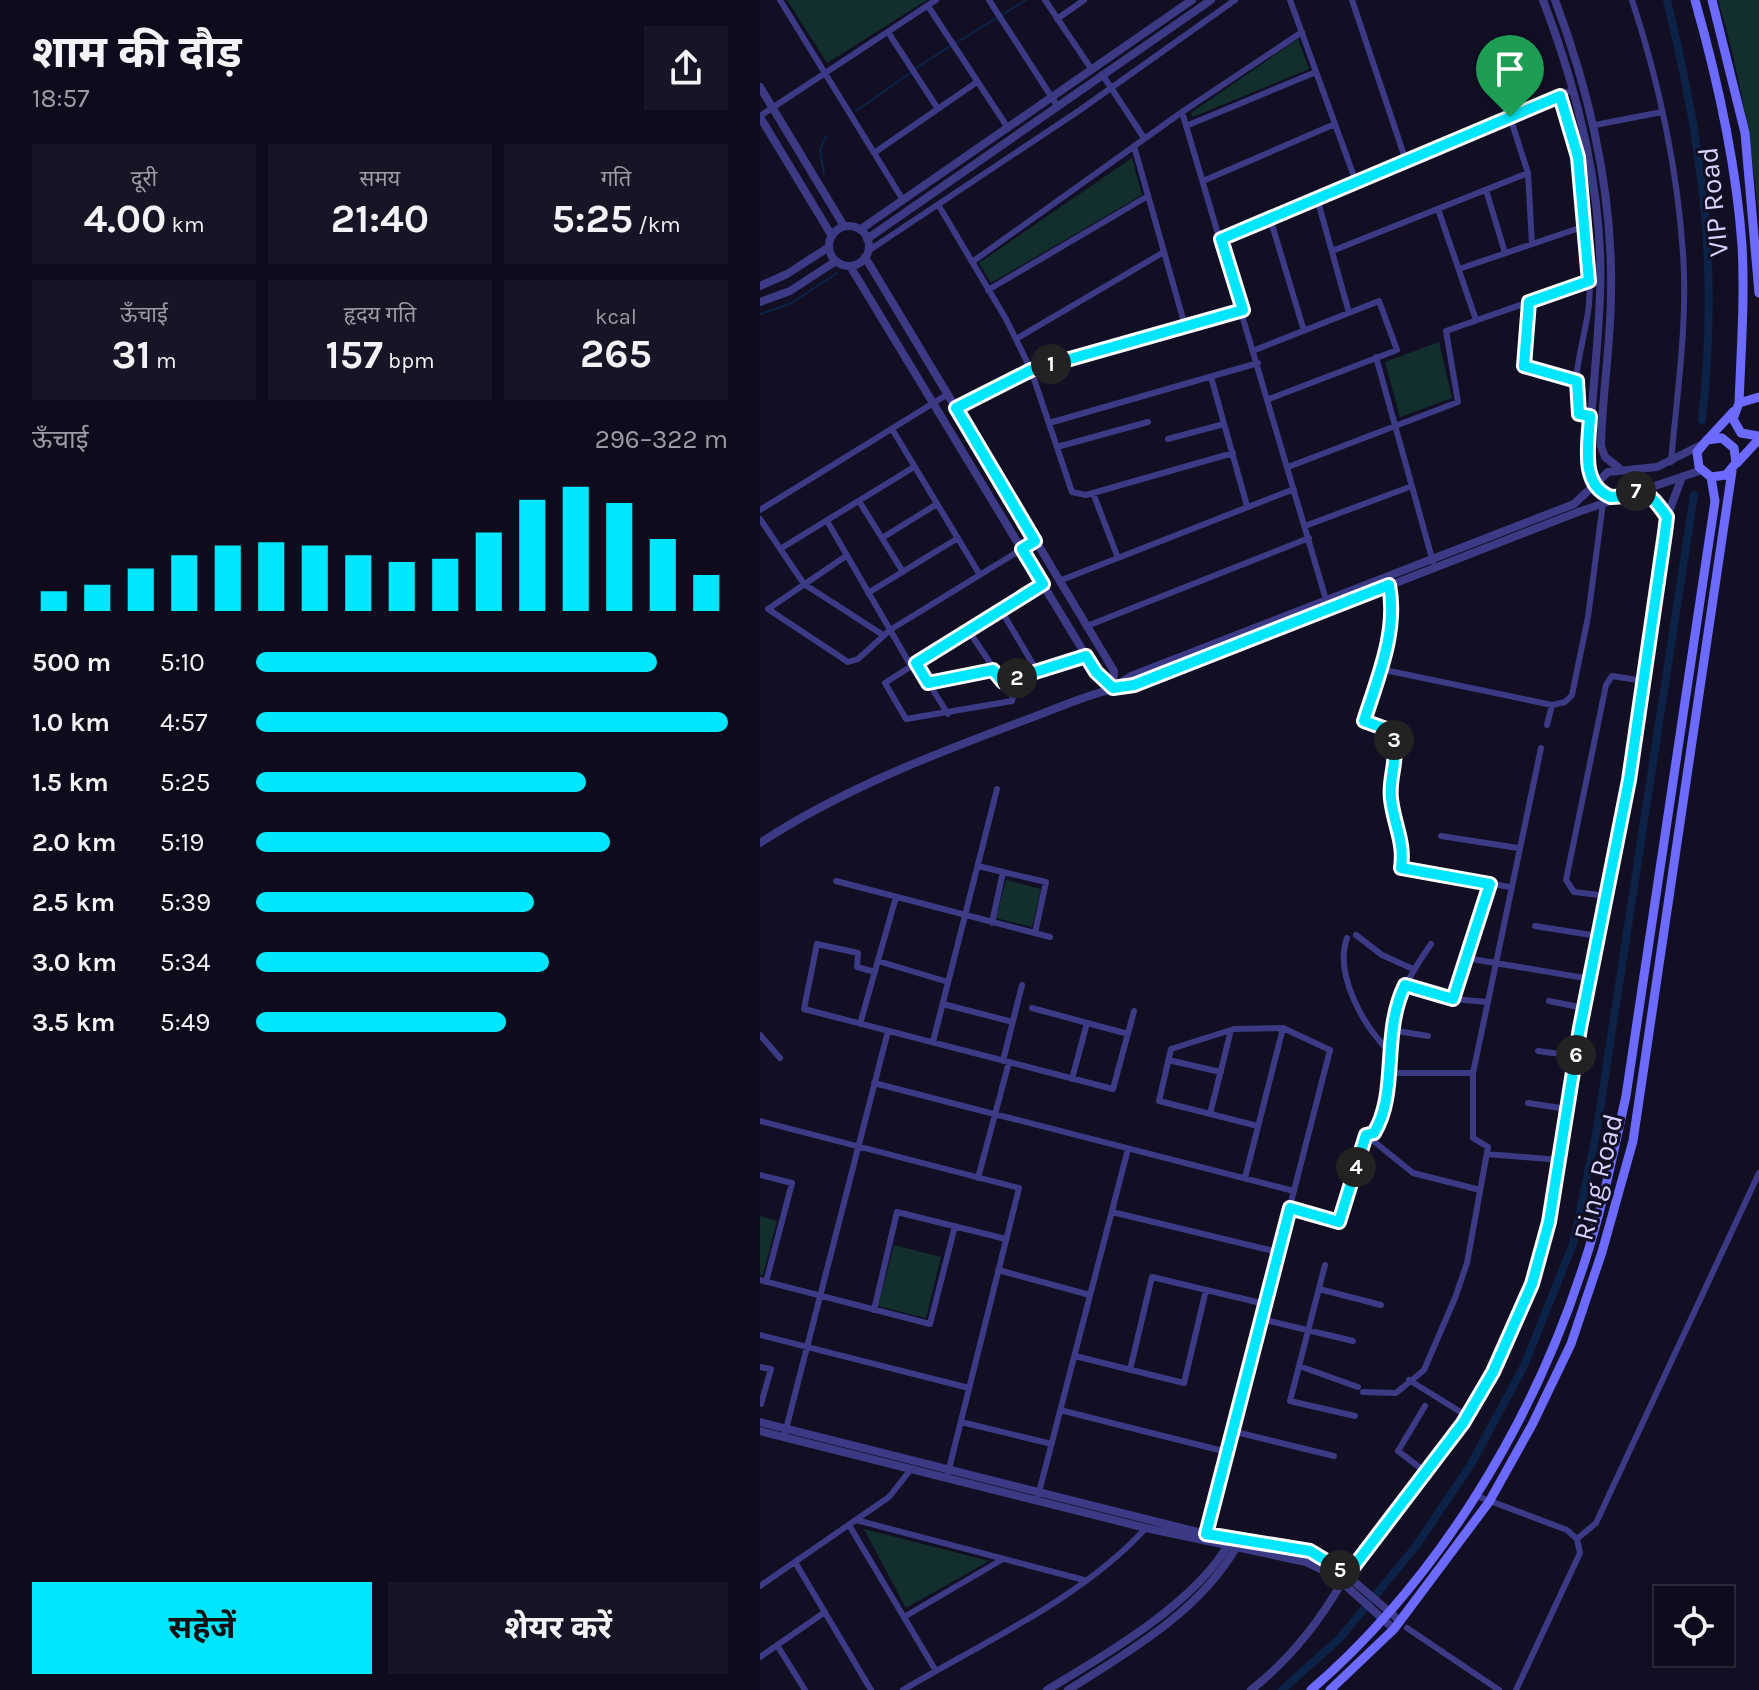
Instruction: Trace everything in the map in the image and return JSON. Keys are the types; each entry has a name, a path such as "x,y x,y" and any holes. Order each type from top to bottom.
{"main road":[{"name":"VIP Road","path":"1695,0 1725,116 1735,176 1742,247 1736,407"},
{"name":"VIP Road","path":"1712,0 1745,133 1759,293"},
{"path":"1311,1690 1392,1611 1474,1495 1541,1376 1583,1268 1611,1170 1626,1096 1715,501 1711,477 1702,470 1697,460 1704,442 1736,407 1759,397"},
{"path":"1711,477 1734,467 1759,438 1741,433 1733,419 1736,407"},
{"path":"1704,442 1714,438 1729,442 1734,448 1734,467"},
{"name":"Ring Road","path":"1330,1690 1401,1626 1489,1502 1532,1425 1571,1344 1633,1141 1734,467"}],"street":[{"path":"780,0 903,200"},
{"path":"832,236 764,131 760,116 936,0"},
{"path":"989,0 1058,107"},
{"path":"1045,0 1091,70 1104,75 1144,138"},
{"path":"1057,19 1084,0"},
{"path":"760,87 844,226 861,229 1192,0"},
{"path":"867,239 1211,0"},
{"path":"850,266 1235,0"},
{"path":"1290,0 1356,182"},
{"path":"1352,0 1406,161"},
{"path":"1543,0 1572,90 1592,171 1600,291 1588,471 1602,494 1619,497"},
{"path":"1555,0 1595,125 1611,293 1601,446 1605,457 1619,468"},
{"path":"1632,0 1662,112 1683,253 1684,319 1671,462"},
{"path":"928,6 1008,128"},
{"path":"888,32 938,109"},
{"path":"972,262 1144,138 1302,32"},
{"path":"1186,126 1316,72"},
{"path":"874,153 977,82"},
{"path":"1221,239 1572,90"},
{"path":"1560,96 1578,157 1589,281 1576,409 1579,414 1590,416"},
{"path":"1182,112 1328,604"},
{"path":"1595,125 1662,112"},
{"path":"1510,117 1528,173 1532,244"},
{"path":"1203,181 1335,124"},
{"path":"1134,146 1185,326"},
{"path":"1332,251 1528,173"},
{"path":"1486,190 1505,253"},
{"path":"988,290 1148,196"},
{"path":"1317,198 1349,313"},
{"path":"939,206 1031,370 1072,492 1093,493 1233,453"},
{"path":"1438,209 1476,320"},
{"path":"1270,218 1304,331"},
{"path":"844,226 832,236 829,247 836,261 850,266 1086,656 1096,672 1113,688"},
{"path":"1459,269 1585,226"},
{"path":"861,229 867,239 867,254 1114,671 1113,688"},
{"path":"760,286 787,274 829,247"},
{"path":"1016,339 1164,252"},
{"path":"760,302 790,291 836,261"},
{"path":"1288,467 1458,402 1444,337 1446,331 1589,281"},
{"path":"1255,350 1379,301 1397,350 1269,399"},
{"path":"1529,302 1524,366 1577,381"},
{"path":"956,408 1031,370 1243,310"},
{"path":"1376,357 1433,563"},
{"path":"1049,423 1258,363"},
{"path":"1211,377 1247,506"},
{"path":"760,510 948,394"},
{"path":"1057,447 1148,422"},
{"path":"1168,439 1224,424"},
{"path":"892,429 980,575"},
{"path":"760,843 820,808 894,773 1113,688 1131,676 1433,563 1574,504 1608,472 1619,468 1657,467 1704,442"},
{"path":"780,549 914,467"},
{"path":"1328,604 1389,585 1433,563 1702,470"},
{"path":"1251,1690 1275,1671 1310,1631 1344,1579 1427,1473 1467,1416 1493,1372 1532,1284 1549,1222 1575,1056 1608,896 1644,681 1667,517 1682,477"},
{"path":"1305,526 1412,486"},
{"path":"1059,581 1294,489"},
{"path":"1637,491 1651,497 1667,517"},
{"path":"1093,493 1118,558"},
{"path":"859,501 903,572"},
{"path":"1380,669 1552,705 1565,702 1572,695 1588,617 1603,503"},
{"path":"882,538 937,504"},
{"path":"760,519 804,584 883,635"},
{"path":"827,521 890,630 948,714"},
{"path":"868,593 958,538"},
{"path":"1087,626 1309,538"},
{"path":"846,556 768,609 848,662 858,659 890,630 1035,541"},
{"path":"968,630 1013,697 1007,704 911,720 903,716 885,683 913,664 968,630 1001,610 1043,584"},
{"path":"1389,585 1393,606 1380,669 1364,721 1389,730 1396,745 1390,794 1402,833 1401,868 1510,887"},
{"path":"1001,610 1037,671"},
{"path":"1003,682 1086,656"},
{"path":"928,683 993,670"},
{"path":"1608,896 1574,892 1566,880 1606,685 1612,676 1644,681"},
{"path":"1547,725 1552,705"},
{"path":"1299,1366 1361,1389 1396,1393 1424,1370 1455,1298 1467,1263 1488,1147 1473,1138 1473,1073 1541,748"},
{"path":"933,1042 997,789"},
{"path":"1441,836 1518,848"},
{"path":"978,866 1046,882 1035,933"},
{"path":"992,923 1003,872"},
{"path":"836,881 1050,937"},
{"path":"1453,999 1490,884"},
{"path":"860,1024 896,897"},
{"path":"1535,926 1598,936"},
{"path":"1356,935 1382,955 1413,969"},
{"path":"1347,938 1341,953 1349,983 1370,1032 1388,1050"},
{"path":"875,972 857,967 858,953 817,944 804,1009 1113,1089 1134,1011"},
{"path":"1366,1135 1374,1133 1382,1119 1391,1030 1405,985 1431,944"},
{"path":"1466,958 1590,979"},
{"path":"878,961 948,982"},
{"path":"978,1178 1022,985"},
{"path":"1405,985 1453,999 1487,1002"},
{"path":"1549,1001 1584,1008"},
{"path":"943,1004 1013,1022"},
{"path":"1032,1008 1128,1034"},
{"path":"1072,1079 1087,1023"},
{"path":"1245,1178 1283,1028"},
{"path":"1205,1538 1330,1050 1283,1028 1231,1030 1171,1049 1159,1101 1258,1126"},
{"path":"1210,1114 1231,1030"},
{"path":"1391,1030 1428,1036"},
{"path":"785,1433 888,1031"},
{"path":"760,1035 780,1058"},
{"path":"1538,1051 1575,1056"},
{"path":"1168,1060 1221,1072"},
{"path":"1387,1073 1473,1073"},
{"path":"874,1083 1294,1191"},
{"path":"1528,1103 1567,1109"},
{"path":"760,1121 1019,1188 948,1473"},
{"path":"1290,1208 1339,1222 1366,1135"},
{"path":"1366,1135 1413,1173 1480,1190"},
{"path":"1038,1496 1128,1149"},
{"path":"1487,1154 1559,1160"},
{"path":"1577,1539 1596,1523 1759,1173"},
{"path":"760,1175 792,1183 763,1281 820,1296 930,1324 955,1226"},
{"path":"874,1310 897,1212 1006,1239"},
{"path":"1112,1212 1278,1252"},
{"path":"1325,1265 1290,1401 1355,1416"},
{"path":"998,1270 1090,1295"},
{"path":"1130,1370 1152,1277 1265,1304"},
{"path":"1319,1289 1381,1305"},
{"path":"1075,1356 1184,1383 1206,1290"},
{"path":"1261,1319 1353,1341"},
{"path":"760,1335 969,1388"},
{"path":"760,1367 771,1369 761,1404"},
{"path":"1409,1380 1467,1416"},
{"path":"1425,1406 1398,1451 1427,1473"},
{"path":"1060,1410 1227,1452"},
{"path":"760,1422 785,1433 912,1468 948,1473"},
{"path":"961,1422 1052,1444"},
{"path":"760,1431 785,1433 1233,1545 1310,1551 1362,1593 1378,1608 1384,1619 1401,1626 1499,1690"},
{"path":"1232,1431 1334,1456"},
{"path":"760,1586 889,1497 912,1468"},
{"path":"1474,1495 1567,1530 1577,1539 1580,1553 1516,1690"},
{"path":"1038,1496 1146,1528 1205,1538"},
{"path":"856,1520 1084,1580"},
{"path":"849,1525 936,1671"},
{"path":"903,1690 1084,1580 1125,1551 1146,1528"},
{"path":"1068,1690 1187,1605 1233,1545"},
{"path":"904,1617 1003,1559"},
{"path":"795,1562 871,1690"},
{"path":"1378,1608 1392,1611 1401,1626"},
{"path":"760,1657 825,1612"},
{"path":"1050,1689 1136,1641"},
{"path":"777,1645 805,1690"}],"green space":[{"path":"787,0 927,0 827,63"},
{"path":"1718,0 1759,0 1759,216 1744,107"},
{"path":"1298,39 1309,69 1193,117 1191,113"},
{"path":"1132,158 1142,195 991,283 979,263"},
{"path":"1439,342 1452,398 1400,417 1385,362"},
{"path":"1006,880 1041,889 1032,927 996,918"},
{"path":"760,1216 777,1221 763,1275 760,1275"},
{"path":"894,1245 941,1257 926,1318 878,1306"},
{"path":"864,1529 989,1561 906,1608"}],"waterway":[{"path":"956,43 1026,0"},
{"path":"1667,0 1690,107 1704,208 1709,311 1702,420"},
{"path":"915,69 950,46"},
{"path":"856,111 910,73"},
{"path":"824,174 820,150 826,136"},
{"path":"760,314 790,304 837,273"},
{"path":"1282,1690 1340,1638 1416,1546 1470,1466 1524,1366 1573,1244 1596,1135 1694,495"}],"route":[{"path":"1560,96 1578,157 1588,254 1589,281 1529,302 1524,366 1538,373 1577,381 1576,409 1579,414 1590,416 1588,471 1602,494 1619,497 1637,491 1651,497 1667,517 1629,780 1580,1028 1549,1222 1532,1284 1493,1372 1463,1423 1348,1574 1310,1551 1239,1542 1206,1534 1290,1208 1339,1222 1366,1135 1374,1133 1382,1119 1392,1022 1405,985 1453,999 1490,884 1401,868 1404,850 1402,833 1393,812 1390,794 1395,773 1396,745 1389,730 1364,721 1387,646 1393,606 1389,585 1134,685 1113,688 1096,672 1086,656 1003,682 993,670 928,683 916,663 1043,584 1022,549 1035,541 956,408 1031,370 1243,310 1221,239 1510,117 1560,96"}]}
